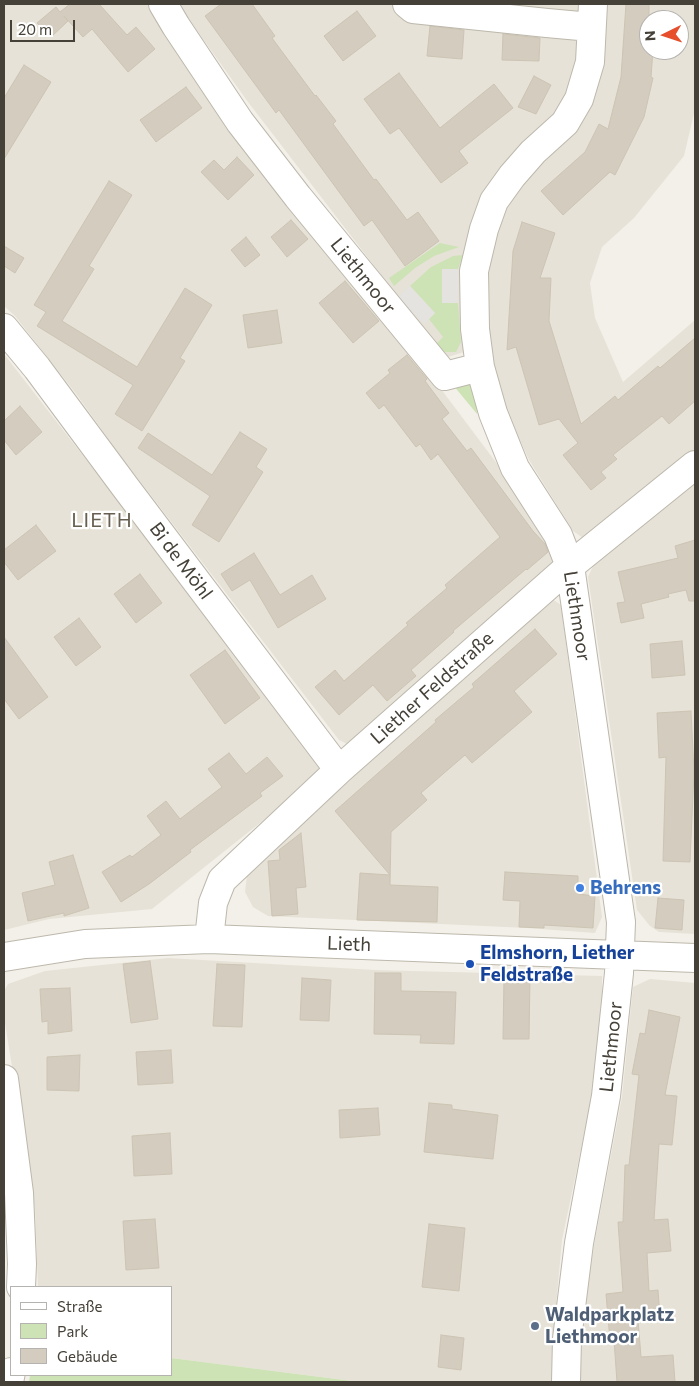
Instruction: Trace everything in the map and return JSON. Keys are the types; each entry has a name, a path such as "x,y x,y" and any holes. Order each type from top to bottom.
{"street":[{"name":"Liethmoor","path":"163,4 240,122 298,197 445,376 480,367 493,413 515,468 558,535 570,566 621,922 620,956 606,1096 579,1243 567,1339 566,1382"},
{"path":"407,4 413,9 547,23 592,15 590,62 579,99 565,123 533,152 512,176 494,201 484,229 474,271 475,329 480,367"},
{"name":"Bi de Möhl","path":"4,328 37,368 339,770"},
{"name":"Liether Feldstraße","path":"208,939 213,903 222,880 339,770 570,566 695,466"},
{"name":"Lieth","path":"4,957 85,944 208,939 695,958"},
{"path":"4,1079 19,1193 21,1286"}],"shaded area":[{"path":"4,4 148,4 169,38 381,309 495,461 556,549 553,561 361,740 349,745 339,740 119,454 77,395 15,316 4,306"},
{"path":"178,4 695,4 695,109 684,156 634,218 602,247 590,283 595,318 623,382 695,320 695,451 583,538 573,531 529,460 506,410 464,352 445,358 248,102"},
{"path":"442,269 458,269 458,303 442,303"},
{"path":"410,286 435,313 424,324 398,297"},
{"path":"4,354 317,757 319,768 315,779 152,909 49,919 4,930"},
{"path":"695,481 695,934 659,932 650,926 637,910 588,577 595,562"},
{"path":"552,599 561,605 602,917 595,933 268,916 253,907 245,892 247,875"},
{"path":"168,958 375,970 602,976 602,999 592,1097 562,1240 553,1338 552,1382 360,1382 172,1358 172,1286 38,1286 35,1209 4,1017 4,991 8,984 45,971"},
{"path":"650,979 695,983 695,1382 579,1382 579,1341 594,1245 622,1097 633,987"}],"green space":[{"path":"440,243 459,247 434,256 415,268 394,286 389,278"},
{"path":"463,255 458,269 442,269 442,303 458,303 461,342 456,352 444,352 435,345 443,337 429,319 435,313 410,286 431,267 453,256"},
{"path":"471,382 476,398 477,414 453,385"},
{"path":"172,1358 360,1382 29,1382 30,1376 172,1376"}],"building":[{"path":"70,4 99,4 127,35 136,27 155,49 128,72 92,29 83,37 64,16 68,21 51,37 37,23 56,7 60,12"},
{"path":"221,4 252,4 275,36 272,38 336,121 333,124 374,180 376,179 407,220 418,212 439,241 405,266 372,220 364,226 279,110 276,113 205,16"},
{"path":"626,4 649,4 649,10 639,10 639,60 652,60 651,77 653,78 644,117 615,175 610,172 563,215 541,191 585,152 599,124 608,129 621,77"},
{"path":"357,11 376,36 343,61 324,36"},
{"path":"430,26 464,30 462,59 427,56"},
{"path":"503,34 540,38 539,61 502,60"},
{"path":"24,65 51,82 4,159 4,98"},
{"path":"399,73 440,128 494,84 513,108 459,151 468,163 441,183 399,128 390,134 364,99"},
{"path":"534,76 551,85 536,114 518,107"},
{"path":"186,87 202,108 156,142 140,120"},
{"path":"237,157 254,175 228,200 201,172 214,160 224,170"},
{"path":"109,181 132,195 89,266 94,269 62,321 137,367 185,288 212,305 180,358 185,361 142,431 115,414 133,385 37,326 46,312 34,305"},
{"path":"291,220 308,239 287,257 271,237"},
{"path":"522,222 555,233 540,278 551,278 549,321 581,424 615,396 618,400 695,338 695,401 669,424 662,416 613,455 617,459 601,472 606,478 591,490 563,455 578,443 559,419 539,425 516,347 507,350 513,251"},
{"path":"246,237 260,255 245,267 231,250"},
{"path":"4,246 24,258 15,273 4,266"},
{"path":"345,281 379,321 353,343 319,303"},
{"path":"277,310 282,343 248,348 243,315"},
{"path":"407,355 427,379 425,381 449,413 442,419 467,451 471,448 533,531 545,544 548,552 453,631 411,670 416,676 387,701 373,685 339,715 315,687 335,670 344,681 408,625 406,623 447,588 445,585 500,537 438,454 431,460 420,444 416,447 384,405 379,409 366,393 390,373 388,370"},
{"path":"20,406 42,432 16,455 4,440 4,421"},
{"path":"240,432 267,449 256,467 263,472 219,542 192,525 210,496 138,448 148,433 212,475"},
{"path":"36,525 56,551 18,580 4,562 4,550"},
{"path":"695,540 695,601 689,601 686,590 668,594 669,597 641,604 644,618 621,623 617,603 625,602 618,572 678,558 675,546"},
{"path":"254,553 280,595 312,575 326,599 278,628 250,580 232,591 221,574"},
{"path":"140,574 162,603 136,623 114,594"},
{"path":"79,618 101,647 76,666 54,637"},
{"path":"535,629 557,654 514,691 532,712 472,763 465,755 421,793 427,800 391,832 390,885 438,887 437,922 357,920 360,873 390,875 335,811 436,722 435,720 474,687 472,684"},
{"path":"4,637 48,697 19,719 4,699"},
{"path":"682,641 685,675 652,678 650,644"},
{"path":"225,650 260,698 225,724 190,675"},
{"path":"691,711 694,772 690,862 663,861 666,757 659,758 657,713"},
{"path":"229,753 246,774 267,757 283,776 260,793 262,796 190,850 191,852 149,884 121,902 102,872 130,855 132,857 161,835 147,816 166,801 180,819 222,787 208,769"},
{"path":"301,833 306,887 296,888 298,914 272,916 268,861 280,860 279,850"},
{"path":"73,855 89,908 64,916 64,913 28,921 22,893 55,885 49,862"},
{"path":"505,872 578,876 578,894 595,896 593,928 544,925 544,928 519,927 520,901 503,900"},
{"path":"658,898 684,900 682,930 655,928"},
{"path":"150,961 158,1019 131,1023 123,964"},
{"path":"217,964 245,965 242,1027 213,1026"},
{"path":"375,973 401,973 401,991 456,992 454,1044 420,1043 421,1035 374,1034"},
{"path":"504,976 530,976 529,1039 503,1039"},
{"path":"302,978 331,980 329,1021 300,1020"},
{"path":"70,988 72,1031 48,1034 48,1021 42,1022 40,989"},
{"path":"649,1010 680,1017 665,1095 677,1096 672,1145 659,1144 654,1220 668,1219 671,1251 647,1253 649,1291 658,1290 660,1318 638,1320 641,1357 673,1355 675,1382 617,1382 614,1340 610,1340 606,1294 623,1292 618,1222 623,1222 625,1165 629,1165 639,1075 632,1074 640,1033 645,1034"},
{"path":"171,1050 173,1083 138,1085 136,1052"},
{"path":"80,1055 79,1091 47,1090 47,1057"},
{"path":"429,1103 452,1105 452,1109 498,1115 493,1159 424,1152"},
{"path":"378,1108 380,1135 340,1138 339,1110"},
{"path":"170,1133 172,1174 134,1176 132,1136"},
{"path":"155,1219 159,1268 126,1270 123,1221"},
{"path":"429,1224 465,1228 459,1291 422,1287"},
{"path":"441,1335 464,1338 461,1370 438,1367"}],"place":[{"name":"Behrens","path":"580,888"},
{"name":"Elmshorn, Liether Feldstraße","path":"470,964"},
{"name":"Waldparkplatz Liethmoor","path":"535,1326"}],"district":[{"name":"LIETH","path":"102,520"}]}
